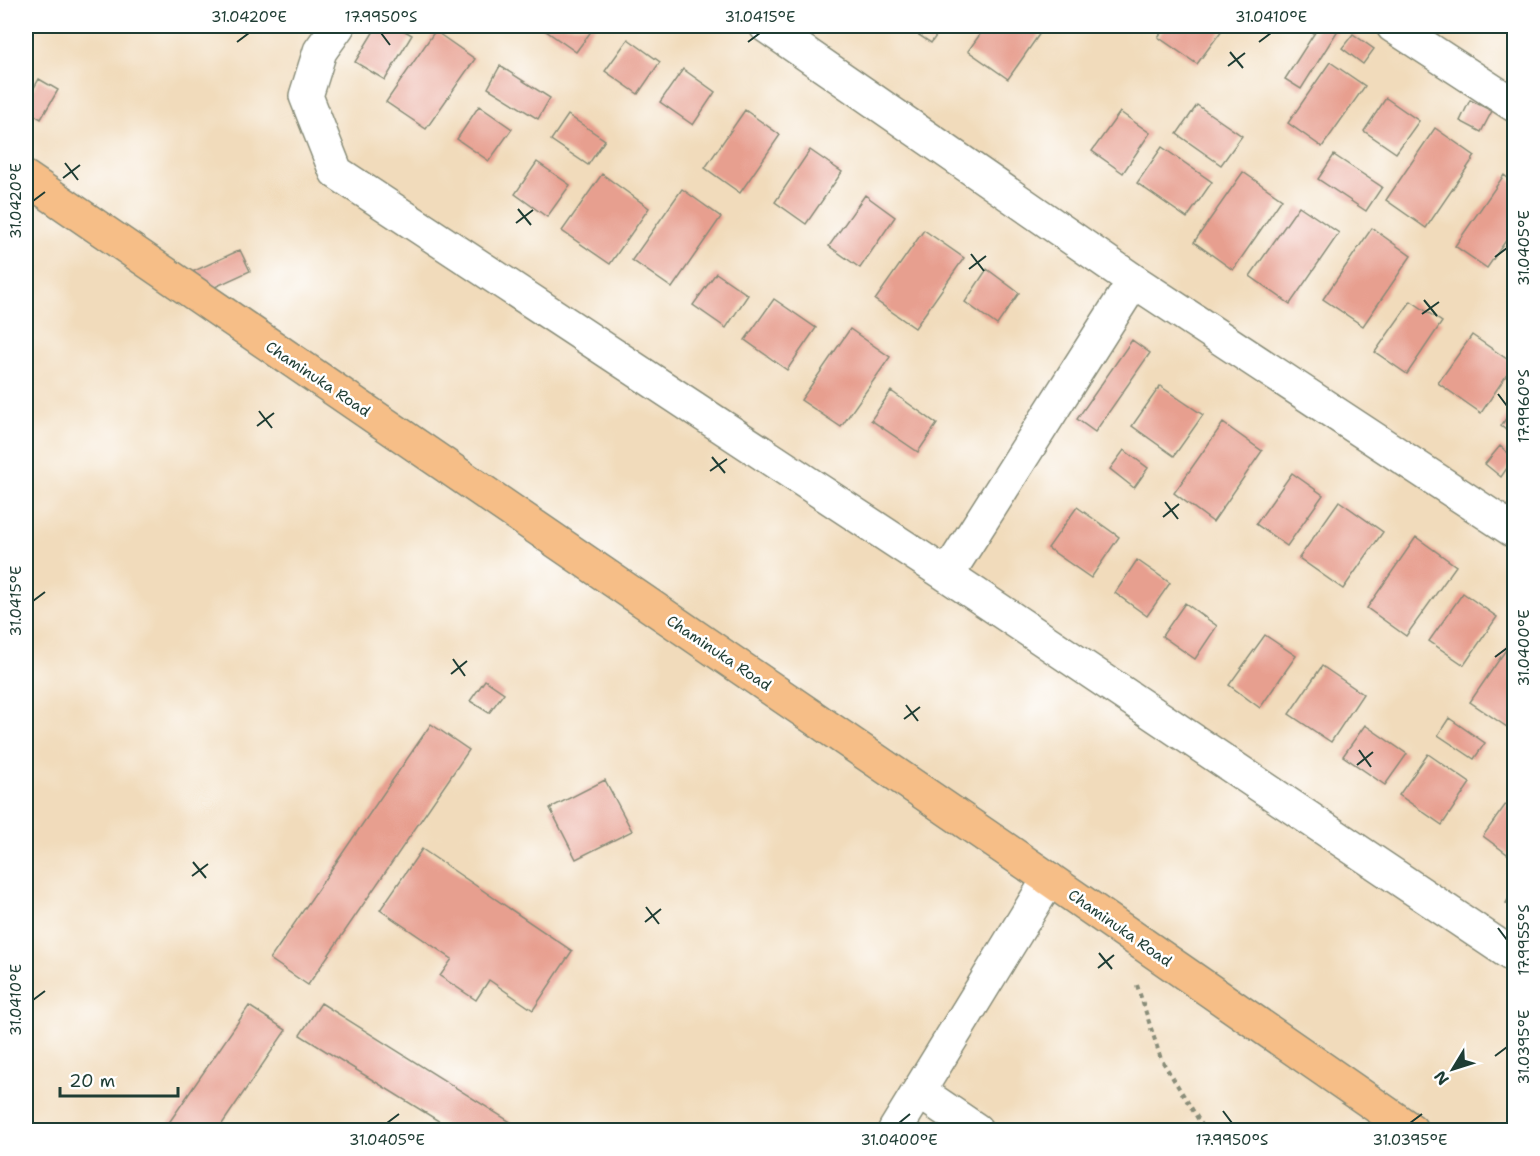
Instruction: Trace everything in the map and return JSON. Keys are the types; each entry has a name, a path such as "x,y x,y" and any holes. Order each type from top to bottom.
{"main road":[{"name":"Chaminuka Road","path":"26,178 1119,927 1411,1131"}],"street":[{"path":"338,26 320,51 306,96 336,172 947,575 1515,956"},
{"path":"766,26 1134,280 1515,531"},
{"path":"1393,26 1515,105"},
{"path":"947,575 1134,280"},
{"path":"895,1131 1049,879"},
{"path":"920,1092 976,1131"}],"path":[{"path":"1119,927 1161,1059 1205,1131"}],"building":[{"path":"377,26 396,26 412,35 385,80 355,62"},
{"path":"539,26 595,26 576,52"},
{"path":"905,26 943,26 931,43"},
{"path":"986,26 1045,26 1008,79 968,51"},
{"path":"1166,26 1225,26 1197,64 1158,37"},
{"path":"1319,26 1340,27 1301,89 1285,79"},
{"path":"435,31 475,59 426,129 386,102"},
{"path":"1353,34 1374,49 1363,64 1342,48"},
{"path":"628,39 660,62 638,94 605,71"},
{"path":"1330,62 1365,86 1322,147 1288,123"},
{"path":"500,66 550,98 538,119 488,88"},
{"path":"683,69 715,92 693,125 660,102"},
{"path":"39,79 58,90 41,119 26,110 26,102"},
{"path":"1386,98 1419,121 1396,153 1364,131"},
{"path":"1470,100 1492,111 1481,132 1460,121"},
{"path":"1197,105 1242,136 1221,165 1177,134"},
{"path":"479,106 512,129 489,161 457,139"},
{"path":"745,110 780,135 740,193 705,168"},
{"path":"1120,112 1150,133 1123,173 1092,151"},
{"path":"568,115 605,140 588,165 551,140"},
{"path":"1435,128 1475,156 1426,228 1386,200"},
{"path":"1162,147 1212,182 1187,218 1137,183"},
{"path":"810,150 842,172 806,224 775,202"},
{"path":"1334,155 1382,187 1366,211 1318,179"},
{"path":"537,162 570,185 547,217 515,194"},
{"path":"1243,172 1282,199 1233,270 1194,242"},
{"path":"602,174 649,208 610,264 562,231"},
{"path":"1504,175 1514,183 1514,229 1487,268 1455,246"},
{"path":"682,189 721,217 672,288 632,260"},
{"path":"865,195 895,217 860,268 829,246"},
{"path":"1299,206 1339,233 1290,304 1250,276"},
{"path":"1372,228 1411,256 1363,326 1323,299"},
{"path":"924,230 964,258 915,328 875,300"},
{"path":"240,250 250,271 204,292 194,271"},
{"path":"987,269 1019,293 997,325 965,302"},
{"path":"716,273 748,295 726,328 693,305"},
{"path":"774,299 816,328 787,370 745,340"},
{"path":"1411,301 1442,322 1407,374 1375,352"},
{"path":"850,329 890,357 841,427 801,400"},
{"path":"1472,335 1514,364 1481,413 1438,383"},
{"path":"1514,339 1514,351 1509,347"},
{"path":"1132,340 1150,353 1095,432 1077,419"},
{"path":"1160,386 1203,415 1174,456 1132,426"},
{"path":"891,391 937,424 918,452 871,420"},
{"path":"1514,406 1514,436 1501,426"},
{"path":"1223,423 1262,451 1213,522 1174,493"},
{"path":"1500,446 1514,458 1501,477 1485,464"},
{"path":"1124,450 1148,468 1134,488 1110,469"},
{"path":"1292,473 1323,495 1287,546 1256,524"},
{"path":"1339,501 1383,532 1343,589 1299,558"},
{"path":"1077,507 1119,537 1091,578 1048,548"},
{"path":"1416,537 1456,566 1406,636 1367,608"},
{"path":"1137,560 1170,583 1147,616 1115,593"},
{"path":"1463,593 1497,617 1464,665 1429,641"},
{"path":"1185,603 1217,626 1195,659 1162,636"},
{"path":"1265,635 1296,656 1260,708 1229,685"},
{"path":"1514,638 1514,723 1510,729 1470,702"},
{"path":"1322,666 1363,694 1331,742 1289,714"},
{"path":"485,680 504,693 489,713 470,701"},
{"path":"1449,718 1485,743 1474,759 1438,735"},
{"path":"431,724 469,750 308,985 270,959"},
{"path":"1365,725 1407,754 1385,785 1343,756"},
{"path":"1428,754 1470,783 1442,825 1399,795"},
{"path":"605,780 632,831 576,859 550,808"},
{"path":"1506,804 1514,810 1514,859 1483,836"},
{"path":"422,849 572,951 533,1010 489,980 476,1000 440,976 452,959 380,910"},
{"path":"1514,890 1514,908 1506,903"},
{"path":"321,1003 523,1130 453,1130 300,1035"},
{"path":"249,1006 286,1030 218,1130 164,1130"}]}
